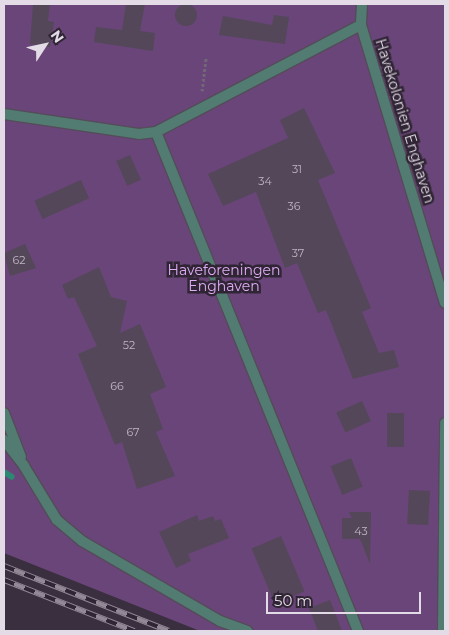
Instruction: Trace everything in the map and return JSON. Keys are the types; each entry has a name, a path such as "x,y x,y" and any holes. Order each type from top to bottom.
{"lane":[{"name":"Havekolonien Enghaven","path":"362,4 361,25 445,303"},
{"path":"4,114 139,134 156,132 361,25"},
{"path":"156,132 358,631"},
{"path":"4,413 24,466"},
{"path":"443,631 445,424"},
{"path":"4,440 24,466 57,520 82,541 220,621 247,631"}],"path":[{"path":"200,110 206,57"}],"green space":[{"name":"Haveforeningen Enghaven","path":"4,4 445,4 445,631 200,631 4,553"}],"building":[{"path":"33,4 50,4 48,21 54,22 50,47 30,44"},
{"path":"126,4 145,4 140,31 155,33 153,51 94,42 96,27 122,30"},
{"path":"186,4 194,7 197,15 194,23 186,26 178,23 175,15 178,7"},
{"path":"274,15 289,17 285,44 219,35 223,16 272,25"},
{"path":"304,108 335,173 318,180 371,308 362,312 379,353 394,350 399,367 353,379 326,310 318,313 297,263 285,268 256,192 223,206 208,174 288,138 280,120"},
{"path":"130,155 141,180 127,186 116,161"},
{"path":"81,180 89,198 43,219 34,201"},
{"path":"25,244 36,268 10,276 4,253"},
{"path":"99,267 111,297 127,301 120,333 140,324 166,387 150,394 163,429 156,432 175,476 137,489 122,442 115,445 78,354 97,346 74,297 68,299 62,285"},
{"path":"362,401 371,421 345,432 336,412"},
{"path":"387,413 404,413 404,447 387,447"},
{"path":"351,458 363,487 342,495 331,466"},
{"path":"409,490 430,491 428,525 407,524"},
{"path":"349,512 371,512 370,564 360,539 342,539 342,518 352,518"},
{"path":"197,515 199,521 213,516 215,521 221,519 229,538 188,554 191,561 176,568 159,532"},
{"path":"281,536 304,591 275,604 252,549"},
{"path":"330,600 342,631 318,631 309,608"}],"waterway":[{"path":"4,472 12,477"}],"railway":[{"path":"4,566 169,631"},
{"path":"4,580 134,631"}]}
